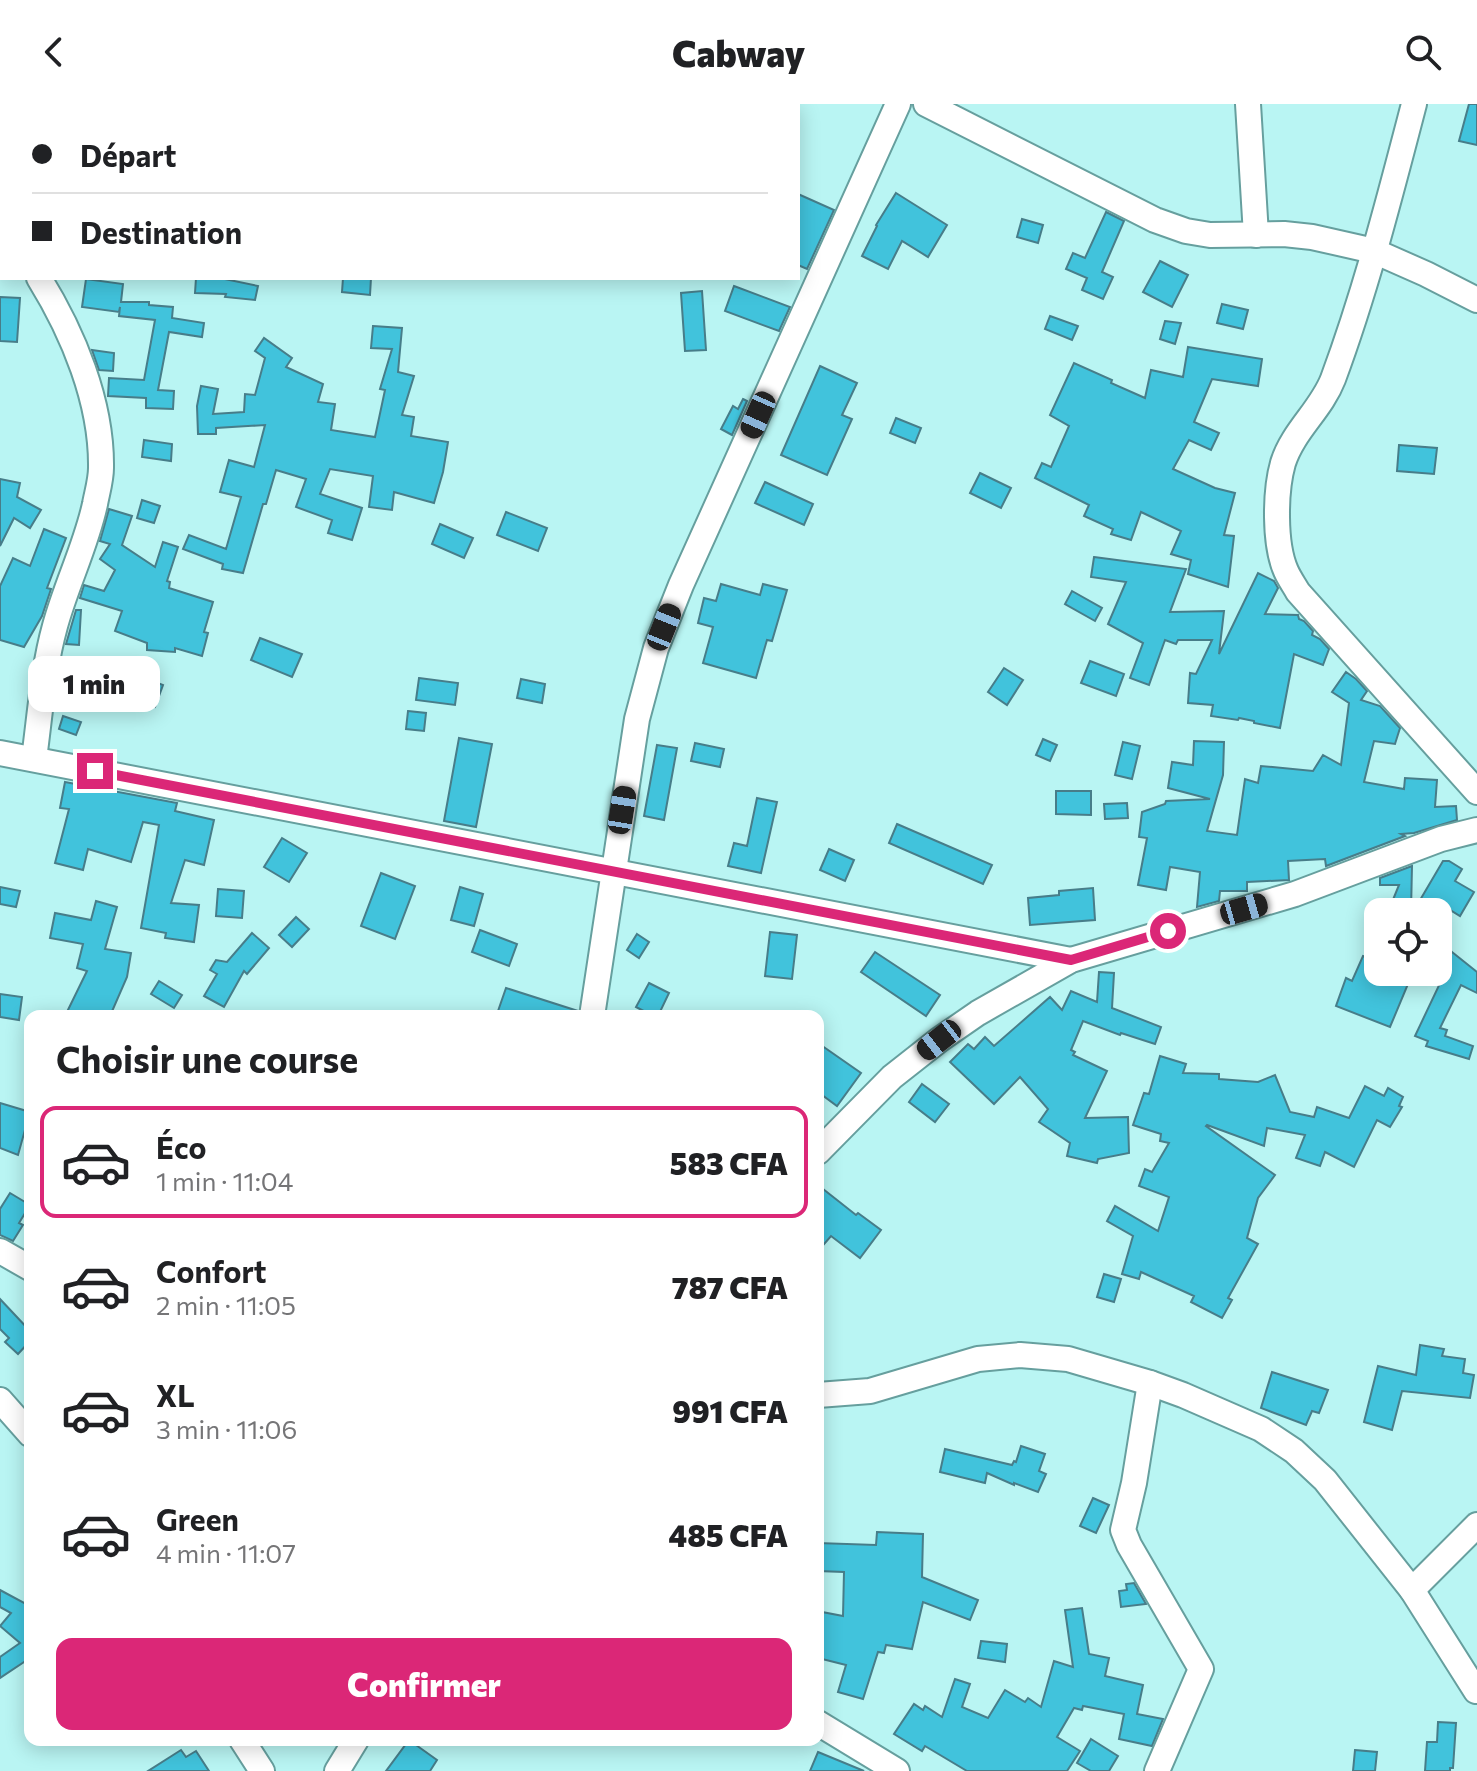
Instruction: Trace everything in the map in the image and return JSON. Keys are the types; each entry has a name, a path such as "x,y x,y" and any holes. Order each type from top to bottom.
{"street":[{"path":"593,1010 637,719 656,648 681,585 898,104"},
{"path":"926,104 1155,220 1186,231 1210,235 1284,234 1374,251 1477,300"},
{"path":"1248,104 1256,235"},
{"path":"1414,104 1374,251 1331,383 1320,405 1292,442 1283,463 1279,486 1280,552 1298,592 1477,792"},
{"path":"34,759 55,626 84,545 101,469 98,428 88,386 74,345 40,280"},
{"path":"0,753 1071,960"},
{"path":"824,1146 892,1077 939,1040 978,1013 1071,960 1295,894 1441,839 1477,830"},
{"path":"0,1251 24,1265"},
{"path":"824,1395 870,1391 978,1359 1020,1355 1068,1359 1150,1383 1261,1429 1294,1451 1325,1480 1412,1590 1476,1691"},
{"path":"1150,1383 1123,1530 1201,1669 1157,1771"},
{"path":"0,1400 24,1427"},
{"path":"1412,1590 1477,1525"},
{"path":"824,1727 897,1771"},
{"path":"246,1746 262,1771"},
{"path":"337,1771 352,1746"}],"building":[{"path":"1469,104 1477,104 1477,145 1459,141"},
{"path":"896,193 947,225 928,257 902,241 888,269 862,256 876,225"},
{"path":"800,195 834,210 807,269 800,266"},
{"path":"1106,212 1124,221 1102,272 1113,277 1103,299 1082,290 1087,278 1066,269 1073,253 1085,258"},
{"path":"1022,219 1043,225 1038,243 1017,237"},
{"path":"1160,261 1188,275 1172,307 1143,292"},
{"path":"86,280 93,280 123,284 121,302 149,302 149,305 173,307 172,318 204,323 202,337 169,332 158,390 174,391 173,409 146,408 146,398 108,396 109,378 144,380 155,320 119,316 120,307 119,312 82,307"},
{"path":"196,280 230,280 258,286 255,300 225,297 226,294 195,293"},
{"path":"343,280 371,280 370,295 342,292"},
{"path":"734,286 790,307 779,331 725,311"},
{"path":"702,291 706,350 685,351 681,293"},
{"path":"0,297 20,298 17,342 0,341"},
{"path":"1222,304 1248,310 1243,329 1217,323"},
{"path":"1050,316 1078,326 1072,340 1045,329"},
{"path":"1165,321 1181,323 1175,344 1160,339"},
{"path":"373,326 402,328 398,372 414,376 402,415 414,417 411,436 448,442 434,503 394,492 392,510 369,507 373,476 330,469 320,494 362,508 352,540 328,533 332,520 296,507 306,479 276,470 243,573 222,569 223,564 183,549 189,535 226,549 241,497 220,492 229,460 254,467 265,425 216,428 216,434 198,434 197,406 201,386 218,389 213,414 244,412 245,394 255,395 265,358 255,351 264,338 292,358 286,367 323,384 318,402 335,404 331,430 375,437 385,390 380,389 392,349 371,348"},
{"path":"1188,347 1262,359 1258,386 1212,379 1194,422 1219,433 1211,450 1189,440 1173,469 1215,488 1235,493 1224,535 1234,536 1228,587 1188,574 1191,560 1171,554 1181,531 1141,512 1131,540 1111,534 1113,529 1084,516 1089,505 1035,478 1042,463 1051,467 1069,426 1050,415 1074,363 1145,398 1151,370 1183,377"},
{"path":"92,350 114,353 113,371 99,370"},
{"path":"820,366 857,383 842,415 852,419 827,475 781,455"},
{"path":"743,399 747,401 732,435 721,429 733,406 738,409"},
{"path":"896,418 921,428 915,443 890,433"},
{"path":"144,440 172,444 171,461 142,457"},
{"path":"1399,445 1437,448 1434,474 1397,471"},
{"path":"980,473 1011,488 1001,508 970,493"},
{"path":"0,479 20,483 17,497 41,510 30,528 14,518 0,546"},
{"path":"765,482 813,504 804,525 755,503"},
{"path":"142,500 160,506 154,523 137,518"},
{"path":"109,509 132,516 122,545 155,567 163,542 178,547 167,581 170,582 169,588 213,602 204,632 208,633 202,656 175,648 175,652 147,650 147,643 115,631 122,611 80,598 84,585 104,591 115,570 100,559 110,544 100,541"},
{"path":"506,512 547,528 538,551 497,535"},
{"path":"440,524 473,538 464,558 432,544"},
{"path":"44,529 66,538 47,588 51,589 42,616 24,647 0,640 0,586 13,558 30,566"},
{"path":"1094,557 1186,569 1170,612 1224,611 1219,654 1258,573 1274,581 1278,588 1265,614 1298,615 1313,631 1312,635 1329,649 1323,665 1294,654 1280,728 1239,718 1211,716 1213,705 1188,703 1190,673 1196,674 1212,640 1178,640 1176,644 1165,640 1149,685 1130,678 1143,643 1108,624 1126,582 1091,577"},
{"path":"721,584 760,595 763,584 787,590 772,641 767,640 756,678 703,663 713,627 698,623 704,598 716,601"},
{"path":"1072,591 1102,608 1095,621 1065,604"},
{"path":"76,610 81,610 79,645 66,644"},
{"path":"260,638 302,654 292,677 251,660"},
{"path":"1090,661 1124,674 1116,696 1081,683"},
{"path":"1004,668 1023,680 1007,705 988,692"},
{"path":"1346,672 1367,691 1361,700 1380,706 1400,728 1395,744 1374,741 1364,782 1404,789 1405,778 1437,780 1435,807 1456,806 1457,820 1401,834 1405,836 1326,866 1325,859 1288,861 1289,880 1247,882 1247,891 1220,891 1219,901 1197,907 1200,872 1170,867 1166,890 1138,885 1147,838 1139,837 1142,812 1166,801 1210,799 1168,788 1172,762 1193,765 1194,741 1224,742 1223,775 1207,831 1237,835 1245,779 1258,783 1261,766 1313,771 1323,755 1341,765 1349,703 1332,692"},
{"path":"138,675 163,685 155,707 130,697"},
{"path":"419,678 458,683 455,705 416,700"},
{"path":"521,679 545,684 542,703 517,698"},
{"path":"408,711 426,713 424,731 406,729"},
{"path":"63,716 81,722 76,735 59,729"},
{"path":"459,738 492,744 476,827 444,821"},
{"path":"1043,739 1057,745 1050,761 1036,755"},
{"path":"1123,742 1140,746 1132,779 1115,775"},
{"path":"695,743 724,749 720,767 691,761"},
{"path":"657,745 677,748 664,820 644,816"},
{"path":"65,782 177,803 175,811 214,820 204,865 185,860 171,903 199,905 194,942 165,938 166,933 141,928 159,825 143,822 131,862 88,849 83,870 55,863 69,809 60,808"},
{"path":"1056,791 1091,791 1091,815 1056,814"},
{"path":"757,798 777,802 761,873 728,866 734,843 747,846"},
{"path":"1127,803 1128,818 1105,819 1104,804"},
{"path":"897,824 992,865 983,884 889,843"},
{"path":"282,838 307,853 289,882 264,867"},
{"path":"829,849 854,860 845,881 820,870"},
{"path":"1443,861 1462,869 1455,881 1474,892 1460,916 1452,911 1452,898 1421,898"},
{"path":"1412,866 1411,898 1394,898 1399,885 1380,885 1380,878"},
{"path":"381,873 415,886 395,939 361,926"},
{"path":"0,887 20,891 16,907 0,904"},
{"path":"460,887 483,894 474,926 451,920"},
{"path":"1093,888 1095,920 1030,925 1028,898"},
{"path":"218,889 244,891 242,918 216,916"},
{"path":"96,901 117,907 105,949 131,953 127,977 113,1010 68,1010 87,971 77,968 83,944 50,938 55,913 91,920"},
{"path":"296,917 309,929 292,947 279,935"},
{"path":"480,930 517,944 509,966 472,952"},
{"path":"770,932 797,935 792,979 765,976"},
{"path":"252,933 269,948 247,974 244,971 224,1007 204,996 217,974 210,970 216,960 227,962"},
{"path":"637,934 649,942 639,958 627,950"},
{"path":"875,952 940,995 926,1016 861,972"},
{"path":"1452,952 1477,972 1477,993 1461,985 1440,1028 1447,1030 1445,1036 1473,1046 1469,1059 1426,1046 1428,1041 1415,1036 1439,986 1452,986"},
{"path":"1363,956 1364,986 1407,986 1390,1027 1336,1006 1346,978 1352,981"},
{"path":"1099,972 1114,973 1112,1008 1161,1027 1155,1044 1083,1021 1071,1050 1075,1052 1073,1055 1107,1071 1085,1118 1128,1117 1129,1153 1098,1159 1097,1163 1067,1156 1070,1143 1039,1122 1048,1109 1020,1077 994,1104 950,1062 968,1044 974,1049 985,1037 994,1046 1050,997 1062,1010 1071,991 1097,1002"},
{"path":"159,981 182,995 174,1008 151,994"},
{"path":"649,983 669,993 661,1010 636,1007"},
{"path":"506,988 575,1010 498,1010"},
{"path":"0,994 22,997 19,1020 0,1017"},
{"path":"824,1047 861,1073 837,1106 824,1096"},
{"path":"1160,1056 1186,1064 1183,1073 1219,1074 1219,1079 1258,1082 1275,1075 1290,1112 1314,1117 1317,1107 1349,1118 1365,1086 1384,1096 1388,1088 1403,1097 1399,1106 1402,1107 1390,1127 1377,1120 1354,1167 1325,1152 1320,1166 1296,1158 1305,1135 1267,1128 1264,1146 1206,1126 1275,1175 1258,1198 1247,1238 1258,1244 1228,1298 1232,1300 1222,1318 1191,1302 1194,1296 1141,1272 1139,1279 1122,1274 1133,1236 1107,1221 1115,1206 1158,1231 1169,1197 1139,1186 1145,1169 1152,1172 1169,1143 1160,1141 1161,1134 1133,1125 1144,1093 1149,1094"},
{"path":"922,1084 949,1104 935,1122 909,1102"},
{"path":"0,1103 24,1110 24,1134 18,1155 0,1148"},
{"path":"824,1190 881,1230 860,1258 831,1236 824,1244"},
{"path":"10,1193 24,1201 24,1215 19,1223 23,1225 13,1241 0,1235 0,1209"},
{"path":"1104,1274 1121,1279 1114,1302 1097,1297"},
{"path":"0,1299 24,1325 24,1348 18,1354 5,1342 9,1338 0,1329"},
{"path":"1420,1345 1444,1349 1442,1356 1465,1359 1463,1373 1474,1375 1470,1398 1402,1391 1392,1430 1364,1422 1378,1366 1416,1375"},
{"path":"1272,1372 1328,1390 1319,1413 1312,1411 1306,1425 1261,1408"},
{"path":"1021,1446 1045,1454 1039,1471 1046,1474 1038,1492 987,1473 985,1483 940,1472 945,1449 1012,1465"},
{"path":"1093,1498 1109,1505 1096,1533 1080,1526"},
{"path":"877,1532 923,1534 922,1577 978,1600 970,1620 923,1602 912,1649 886,1645 884,1653 878,1652 863,1699 838,1692 846,1665 824,1660 824,1612 843,1616 844,1572 824,1571 824,1543 876,1545"},
{"path":"1134,1583 1146,1604 1121,1607 1119,1591 1127,1590 1126,1584"},
{"path":"0,1590 24,1603 24,1662 0,1678 0,1657 20,1643 0,1626 11,1613 0,1607"},
{"path":"1082,1608 1089,1654 1109,1658 1105,1676 1143,1685 1137,1714 1163,1719 1152,1746 1119,1739 1124,1714 1083,1706 1082,1710 1074,1708 1057,1737 1080,1751 1067,1771 967,1771 925,1746 922,1751 894,1734 914,1704 923,1710 925,1706 942,1717 955,1679 970,1684 962,1707 988,1718 1005,1690 1025,1702 1028,1698 1041,1707 1054,1661 1073,1667 1065,1610"},
{"path":"981,1641 1007,1644 1005,1662 978,1658"},
{"path":"1438,1722 1456,1723 1453,1768 1450,1771 1425,1771 1427,1742 1437,1742"},
{"path":"1091,1739 1118,1756 1109,1771 1091,1771 1077,1763"},
{"path":"405,1746 417,1746 437,1760 430,1771 386,1771"},
{"path":"181,1750 186,1757 196,1751 209,1771 148,1771"},
{"path":"1355,1750 1377,1752 1375,1771 1353,1771"},
{"path":"818,1752 864,1771 810,1771"}],"route":[{"path":"95,771 1071,960 1168,931"}]}
